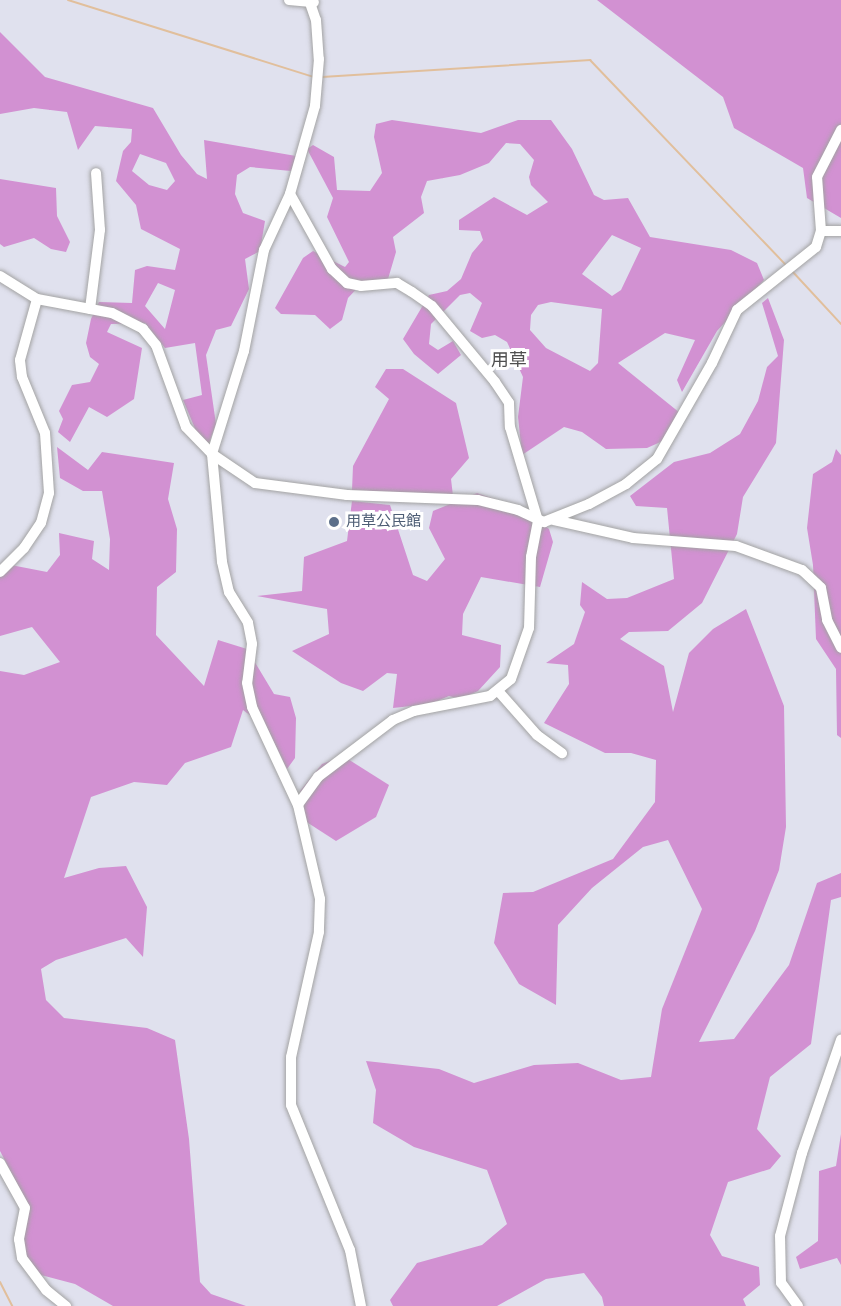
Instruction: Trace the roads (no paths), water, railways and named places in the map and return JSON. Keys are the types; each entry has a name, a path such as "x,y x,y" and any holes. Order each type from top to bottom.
{"street":[{"path":"289,0 312,1 319,59 315,106 290,194 264,250 244,351 212,454 222,562 229,592 248,623 252,644 247,683 252,707 298,805 321,917 291,1057 291,1105 350,1250 361,1306"},
{"path":"554,520 626,483 657,459 686,411 737,310 746,300 800,263 816,247 821,231 817,177 841,130"},
{"path":"90,309 100,230 96,173"},
{"path":"290,194 332,269 346,283 361,286 397,283 412,292 432,306 495,382 509,403 510,427 538,521 526,643 511,679 499,692 393,720 318,777 298,805"},
{"path":"821,231 841,231"},
{"path":"0,276 37,299 128,318 143,329 156,345 186,427 212,454 246,479 283,490 478,500 518,510 538,521 554,520 633,538 736,546 802,570 821,588 827,620 841,648"},
{"path":"0,572 24,548 41,524 49,493 45,433 21,369 37,299"},
{"path":"499,692 537,735 562,753"},
{"path":"798,1306 781,1283 780,1236 802,1152 841,1040"},
{"path":"0,1163 25,1208 20,1239 22,1258 46,1290 66,1306"}],"waterway":[{"path":"68,0 313,77"},
{"path":"322,77 590,60 786,265"},
{"path":"792,271 841,324"},
{"path":"0,1282 12,1306"}],"place":[{"name":"用草公民館","path":"334,522"}],"district":[{"name":"用草","path":"509,360"}]}
